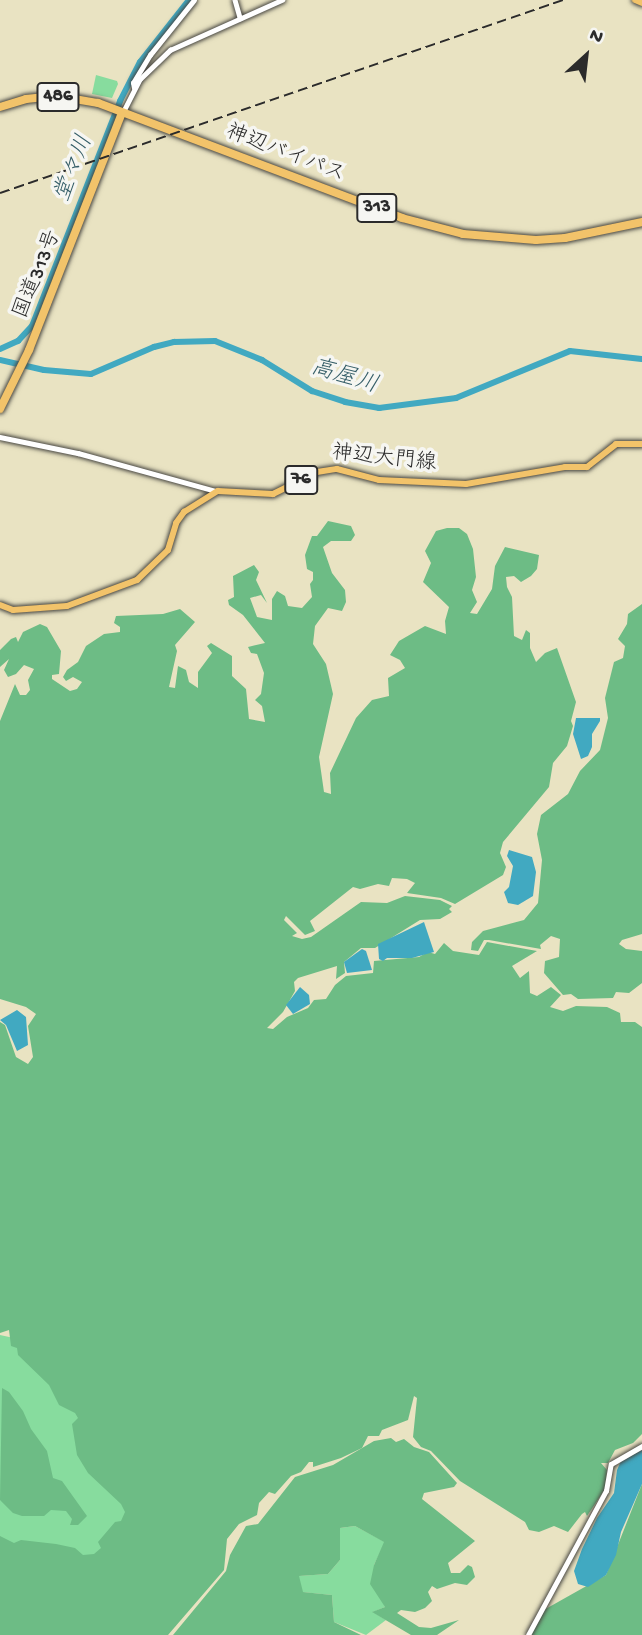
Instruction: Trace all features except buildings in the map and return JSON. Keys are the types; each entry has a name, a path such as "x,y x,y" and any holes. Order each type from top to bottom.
{"highway":[{"name":"486","path":"0,109 26,99 58,96 98,103 118,112"},
{"name":"神辺バイパス","path":"118,112 402,218 463,234 536,240 565,238 642,222"},
{"name":"国道313号","path":"0,409 28,352 118,112"}],"main road":[{"path":"635,0 642,3"},
{"name":"神辺大門線","path":"218,491 272,494 317,472 337,469 379,480 466,484 565,467 587,467 617,444 642,444"},
{"path":"0,605 13,610 67,606 137,580 168,550 176,523 184,512 218,491"}],"street":[{"path":"134,88 133,83 149,55 194,0"},
{"path":"235,0 240,18"},
{"path":"118,112 151,66 170,50 282,0"},
{"path":"0,437 78,453 218,491"},
{"path":"528,1635 606,1491 611,1464 642,1446"}],"green space":[{"path":"96,75 117,81 112,98 92,94"},
{"path":"328,521 351,526 355,535 351,541 331,541 323,547 332,573 345,590 346,602 342,611 328,608 315,626 313,644 326,664 333,694 319,757 324,792 331,794 330,773 356,718 372,700 389,696 388,678 405,668 400,660 390,655 399,641 425,626 446,634 445,621 449,607 423,582 431,563 425,551 436,531 459,528 467,534 473,549 476,577 472,590 477,602 470,613 477,614 492,589 495,566 505,547 539,555 537,569 531,576 521,582 514,576 506,577 512,597 514,636 522,640 526,630 530,633 530,648 536,662 545,653 557,648 576,702 567,746 553,763 549,787 503,842 500,853 506,867 503,875 455,904 441,898 407,893 415,883 407,879 392,878 389,886 378,884 360,889 353,887 310,921 315,931 305,935 286,916 284,920 297,933 292,936 302,939 311,937 361,902 387,903 405,896 440,900 452,906 449,909 452,912 440,919 420,920 375,948 361,948 344,962 345,973 336,979 337,966 298,978 294,982 295,991 283,1012 267,1028 273,1029 287,1017 308,1008 314,1000 326,999 335,985 346,976 373,973 374,961 419,957 428,952 435,954 444,943 453,951 479,955 487,942 537,951 512,966 520,978 529,971 530,993 537,996 551,987 561,995 550,1007 563,1011 576,1006 607,1007 620,1013 621,1022 635,1022 642,1027 642,1434 633,1443 615,1450 608,1463 601,1463 607,1470 605,1489 587,1516 585,1512 582,1514 568,1532 554,1526 539,1532 529,1530 525,1522 460,1481 431,1451 421,1447 413,1437 417,1398 414,1396 408,1420 382,1430 379,1436 368,1436 362,1448 341,1458 313,1467 313,1462 309,1462 301,1472 291,1476 275,1494 269,1492 259,1503 257,1515 239,1524 227,1539 224,1570 168,1635 0,1635 0,1536 14,1543 21,1540 56,1544 75,1548 83,1555 94,1554 101,1548 98,1542 115,1522 121,1521 125,1512 121,1504 88,1473 77,1455 72,1424 78,1418 75,1413 59,1405 49,1385 18,1355 17,1348 11,1346 9,1330 0,1333 0,1022 5,1025 16,1057 28,1064 33,1057 28,1026 36,1014 26,1007 0,999 0,721 15,684 20,695 26,695 30,690 28,680 34,669 24,665 16,674 8,677 4,670 9,659 0,667 0,650 11,639 16,637 18,642 23,632 40,624 47,627 61,651 59,674 52,675 52,679 70,691 77,689 82,682 73,677 66,681 63,677 67,670 78,662 86,646 104,634 120,632 120,627 114,623 116,616 163,614 180,609 195,622 175,645 177,651 169,687 175,688 178,666 186,670 189,682 198,688 198,672 212,653 207,646 211,643 232,656 232,676 246,689 249,719 265,722 262,706 255,700 261,694 264,673 257,654 251,653 248,647 265,643 243,615 229,605 228,600 234,597 233,576 254,565 259,572 256,580 267,603 261,595 250,598 257,617 272,620 272,599 277,591 285,596 288,606 302,608 312,597 310,584 313,580 313,572 307,569 305,555 312,536 317,536"},
{"path":"642,604 642,934 622,940 619,944 626,949 642,951 642,983 629,993 616,992 613,998 578,999 571,994 563,995 544,973 545,961 559,957 560,939 551,936 540,945 541,949 484,940 478,951 471,950 472,942 483,931 524,920 538,903 542,860 537,834 541,815 568,794 580,771 600,750 608,718 605,698 614,662 623,658 625,646 618,639 627,624 628,614"},
{"path":"0,1335 23,1340 80,1401 143,1514 120,1550 46,1567 0,1541"},
{"path":"2,1388 9,1392 23,1411 31,1429 47,1451 53,1478 62,1481 87,1516 78,1525 70,1525 72,1519 66,1511 51,1510 44,1516 22,1516 13,1513 0,1500"},
{"path":"391,1438 396,1442 404,1439 414,1447 429,1452 457,1483 454,1487 424,1493 422,1499 475,1541 448,1563 451,1573 460,1573 468,1565 472,1567 475,1577 467,1585 455,1583 437,1589 432,1586 428,1592 432,1601 425,1608 415,1612 401,1610 397,1613 419,1627 431,1628 459,1620 437,1635 411,1635 372,1612 385,1607 370,1584 374,1565 384,1542 355,1526 340,1528 340,1560 328,1574 299,1576 303,1592 332,1595 334,1622 361,1635 173,1635 226,1571 230,1555 246,1526 258,1524 295,1477 333,1465 374,1441"},
{"path":"642,1484 642,1635 530,1635 542,1611 606,1575"},
{"path":"355,1526 385,1542 374,1565 385,1607 373,1612 386,1620 366,1635 334,1622 332,1595 302,1592 298,1576 328,1574 340,1560 340,1528"}],"water":[{"path":"576,718 600,718 592,734 592,747 588,756 581,759 573,734"},
{"path":"509,850 532,857 536,872 533,896 518,905 508,903 504,892 509,887 513,866 507,856"},
{"path":"424,922 434,952 412,958 387,958 383,961 379,959 378,944"},
{"path":"362,949 366,951 372,970 347,973 344,962"},
{"path":"300,987 309,995 310,1004 293,1014 286,1005"},
{"path":"17,1010 26,1017 28,1045 17,1051 6,1025 0,1020"},
{"path":"642,1450 642,1484 621,1532 616,1555 606,1575 588,1587 578,1584 574,1571 597,1518 614,1493 621,1461"}],"waterway":[{"name":"堂々川","path":"0,349 18,341 32,326 120,101 140,62 189,0"},
{"name":"高屋川","path":"0,360 44,370 91,374 154,347 174,342 215,341 262,360 312,391 345,402 379,408 456,398 570,351 642,359"}],"railway":[{"path":"0,193 563,0"}]}
